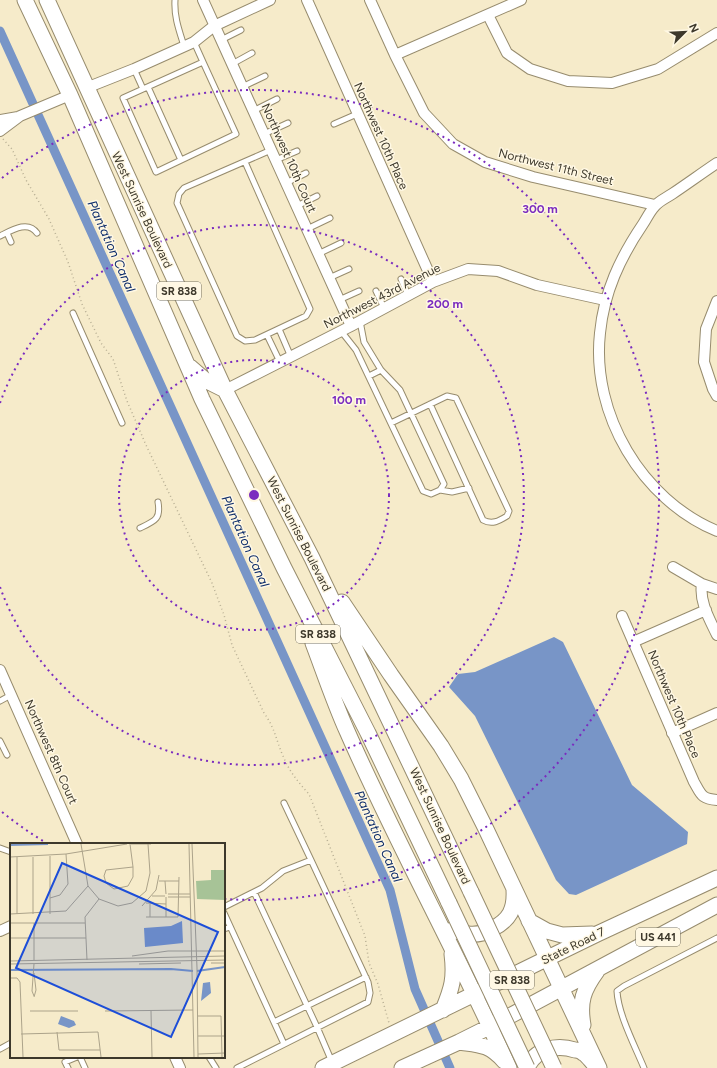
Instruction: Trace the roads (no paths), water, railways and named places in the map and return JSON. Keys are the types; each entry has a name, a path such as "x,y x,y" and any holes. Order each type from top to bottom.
{"main road":[{"name":"West Sunrise Boulevard","path":"25,0 70,95 202,399 284,568 368,733 527,1068"},
{"name":"West Sunrise Boulevard","path":"47,0 225,390 312,558 554,1068"},
{"path":"58,71 80,86 86,88"},
{"path":"70,95 81,95 94,105"},
{"path":"188,365 205,380 225,390"},
{"path":"312,558 391,676 441,746 461,779 584,1035 598,1068"},
{"path":"284,568 346,730 399,843 491,1026 509,1067"},
{"name":"State Road 7","path":"327,1066 597,934 717,878"},
{"path":"435,914 452,929 469,934 484,933 502,924 509,915 514,900 514,890"},
{"name":"US 441","path":"408,1065 491,1026 717,906"},
{"path":"529,921 547,931 562,935 597,934"},
{"path":"443,1010 452,985 454,971 450,946"},
{"path":"584,1035 581,1013 582,1000 587,984 599,969"},
{"path":"459,1042 484,1045 496,1052 509,1067"},
{"path":"527,1068 530,1062 539,1053 554,1047 570,1048 583,1052 598,1068"}],"street":[{"name":"Northwest 10th Court","path":"203,0 339,300 355,324"},
{"path":"86,88 134,69 189,44 214,26 270,0"},
{"name":"Northwest 10th Place","path":"307,0 433,282"},
{"name":"Northwest 11th Street","path":"370,0 424,113 453,144 485,162 533,177 655,205"},
{"path":"395,55 521,0"},
{"path":"488,15 507,53 530,69 568,81 612,83 658,69 717,33"},
{"path":"0,120 20,116 70,95"},
{"path":"1,135 20,116"},
{"path":"717,163 655,205 636,233 619,263 605,300 600,334 600,369 606,402 615,426 629,455 644,477 666,499 686,514 717,531"},
{"name":"Northwest 43rd Avenue","path":"225,390 355,324 433,282 468,269 498,271 537,285 605,300"},
{"path":"717,301 706,329 704,362 713,389 717,396"},
{"path":"673,567 702,584 717,588"},
{"path":"702,584 701,592 706,610 717,635"},
{"path":"633,642 706,610"},
{"name":"Northwest 10th Place","path":"622,616 694,782 701,794 712,799"},
{"name":"Northwest 8th Court","path":"0,670 77,843"},
{"path":"672,733 717,713"},
{"path":"0,931 10,926"},
{"path":"175,1058 180,1068"}],"lane":[{"path":"175,0 174,9 177,24 189,44 203,62 236,134 156,172 123,98 203,62"},
{"path":"221,40 241,30"},
{"path":"232,64 252,53"},
{"path":"134,69 146,88 181,160"},
{"path":"242,86 265,76"},
{"path":"253,111 277,99"},
{"path":"334,124 357,114"},
{"path":"264,134 288,123"},
{"path":"245,162 310,309 306,316 268,335 255,340 245,341 237,336 177,203 179,194 184,188 271,150"},
{"path":"276,160 296,151"},
{"path":"286,183 306,173"},
{"path":"296,206 317,196"},
{"path":"307,229 330,218"},
{"path":"0,236 7,232 27,226 33,228 37,233"},
{"path":"7,232 11,242"},
{"path":"318,254 341,243"},
{"path":"329,278 349,269"},
{"path":"401,279 408,295"},
{"path":"376,290 384,308"},
{"path":"339,300 359,291"},
{"path":"73,313 122,422"},
{"path":"341,331 356,350 423,491 431,494 440,490 444,484 400,390 381,370 355,324"},
{"path":"279,329 291,357"},
{"path":"268,335 280,362"},
{"path":"369,376 381,370"},
{"path":"391,423 411,413 430,404 447,396 456,398 508,511 507,516 497,522 488,523 483,520 430,404"},
{"path":"440,490 452,492 469,488"},
{"path":"140,528 153,522 158,517 158,502"},
{"path":"0,701 11,695"},
{"path":"0,741 7,755"},
{"path":"237,1068 368,1002 370,993 366,977 284,803"},
{"path":"0,848 10,852"},
{"path":"225,906 262,888 283,871 311,860"},
{"path":"254,892 317,1027 327,1066"},
{"path":"225,916 284,1044"},
{"path":"225,930 230,927"},
{"path":"644,1068 621,1012 617,1000 617,991 717,938"},
{"path":"274,1022 366,977"},
{"path":"0,1049 10,1044"},
{"path":"68,1068 65,1062 75,1058"},
{"path":"79,1058 85,1068"},
{"path":"210,1058 216,1068"}],"water":[{"path":"554,637 563,642 632,785 688,832 687,844 576,895 569,894 556,880 475,716 449,687 458,674 475,672"}],"waterway":[{"name":"Plantation Canal","path":"0,31 390,890 415,989 450,1068"}]}
